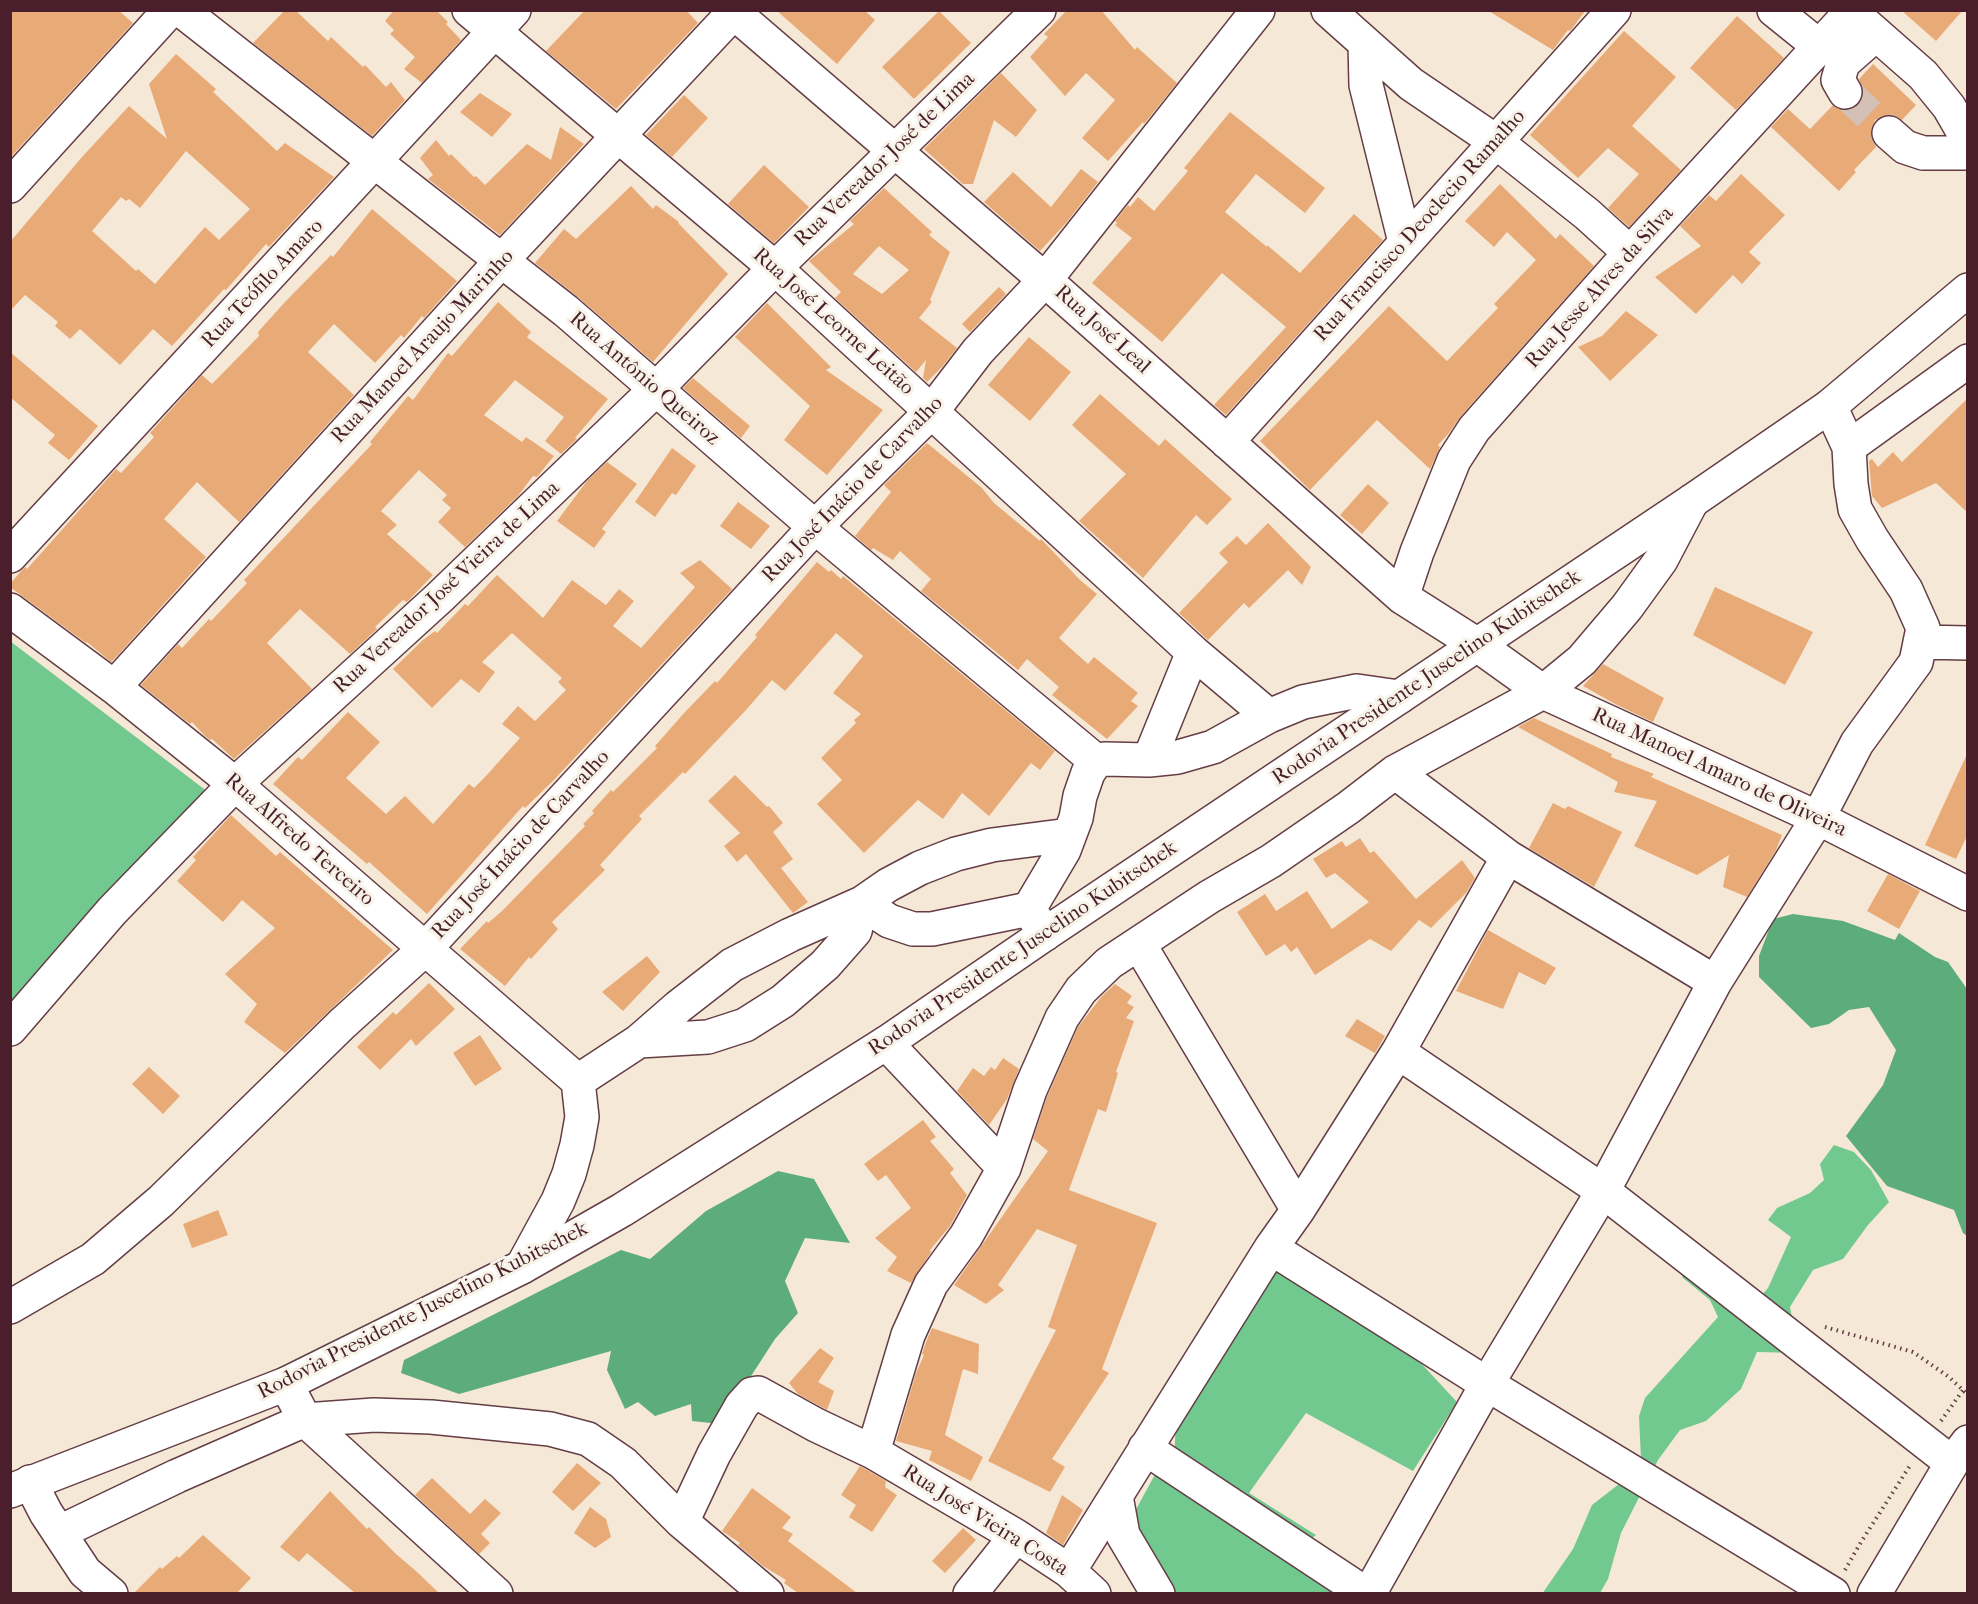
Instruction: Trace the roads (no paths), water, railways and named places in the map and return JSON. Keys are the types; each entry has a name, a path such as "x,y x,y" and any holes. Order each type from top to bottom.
{"main road":[{"path":"10,186 170,10"},
{"name":"Rua Antônio Queiroz","path":"181,10 375,164 566,311 815,527 1096,761"},
{"name":"Rua José Leorne Leitão","path":"469,10 505,22 619,136 775,268 1193,652 1269,716"},
{"name":"Rua Vereador José de Lima","path":"656,389 895,149 1039,10"},
{"name":"Rua José Inácio de Carvalho","path":"10,1307 93,1259 161,1201 342,1024 425,949 815,527 932,411 978,351 1045,280 1258,10"},
{"path":"1328,10 1411,84 1495,141 1578,207 1630,253"},
{"name":"Rua Francisco Deoclecio Ramalho","path":"1227,442 1614,10"},
{"path":"1774,10 1820,47"},
{"name":"Rua José Leal","path":"734,11 1045,280 1402,597 1476,645"},
{"name":"Rua Manoel Araujo Marinho","path":"114,687 502,260 734,11"},
{"path":"1845,92 1838,80 1843,63 1864,18 1923,75 1949,107 1968,140"},
{"name":"Rua Jesse Alves da Silva","path":"1402,597 1417,552 1454,460 1474,429 1630,253 1820,47 1864,18"},
{"name":"Rua Teófilo Amaro","path":"10,556 505,22"},
{"path":"1365,44 1366,86 1405,242"},
{"path":"1923,75 1968,94"},
{"path":"1889,133 1905,147 1923,153 1968,153"},
{"name":"Rodovia Presidente Juscelino Kubitschek","path":"20,1487 286,1384 522,1267 622,1210 886,1043 1037,921 1399,697 1692,501 1830,406 1965,294"},
{"path":"1850,447 1968,360"},
{"name":"Rua Vereador José Vieira de Lima","path":"235,784 439,598 656,389"},
{"path":"1145,1448 1368,1593 1487,1384 1603,1191 1715,982 1818,818 1857,743 1916,662 1923,628 1906,590 1854,509 1850,447 1830,406"},
{"path":"873,1452 908,1335 931,1284 966,1236 1004,1168 1030,1090 1062,1018 1088,984 1109,963 1209,897 1271,861 1348,808 1395,772 1543,692 1582,660 1627,608 1661,560 1692,501"},
{"name":"Rua Alfredo Terceiro","path":"10,610 114,687 235,784 578,1082"},
{"path":"1920,642 1968,643"},
{"name":"Rua Manoel Amaro de Oliveira","path":"1476,645 1543,692 1818,818 1968,894"},
{"path":"1149,760 1193,652"},
{"path":"862,903 889,921 913,929 1037,921 1076,818 1088,772 1096,761 1178,757 1213,747 1269,716 1303,702 1357,692 1399,697"},
{"path":"1395,772 1508,857 1715,982"},
{"path":"10,1029 112,911 235,784"},
{"path":"522,1267 558,1201 578,1145 582,1117 578,1082 639,1041 732,965 789,935 862,903 888,885 920,868 956,854 992,845 1069,835"},
{"path":"1069,1571 1271,1248 1298,1210 1398,1052 1508,857"},
{"path":"639,1041 708,1037 745,1025 783,1001 825,965 855,931 862,903"},
{"path":"1139,944 1298,1210"},
{"path":"886,1043 1004,1168"},
{"path":"1398,1052 1603,1191 1925,1442 1960,1452 1875,1593"},
{"path":"1271,1248 1487,1384 1833,1593"},
{"path":"286,1384 305,1420 496,1593"},
{"name":"Rua José Vieira Costa","path":"681,1522 714,1454 742,1406 752,1394 758,1393 816,1425 873,1452 1016,1536 1069,1571 1094,1593"},
{"path":"60,1532 177,1476 305,1420 374,1415 431,1418 550,1429 588,1438 623,1463 681,1522 767,1593"},
{"path":"20,1487 46,1513 86,1572 111,1593"},
{"path":"1116,1496 1123,1535 1158,1593"},
{"path":"970,1593 1016,1536"}],"tunnel":[{"path":"1845,92 1889,133"}]}
